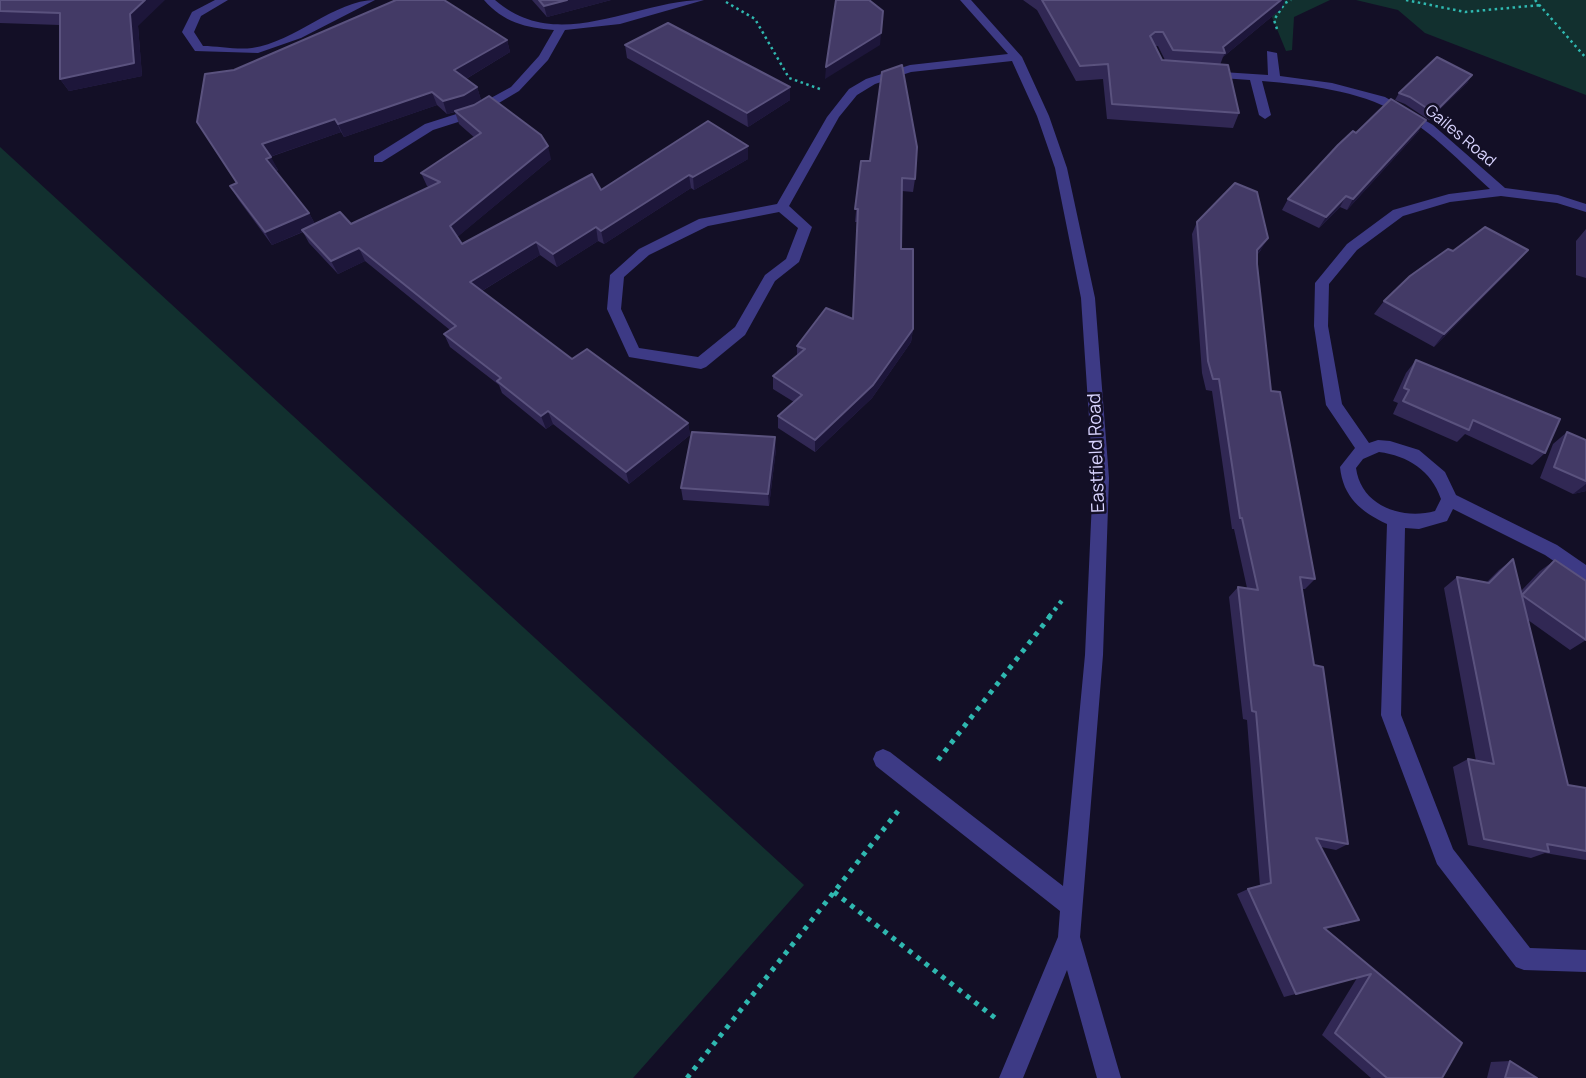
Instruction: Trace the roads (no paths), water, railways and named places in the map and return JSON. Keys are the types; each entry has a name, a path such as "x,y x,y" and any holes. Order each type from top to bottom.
{"street":[{"path":"223,0 195,14 188,32 199,49 254,51 297,36 370,0"},
{"path":"489,0 495,9 535,25 592,27 699,0"},
{"name":"Eastfield Road","path":"964,0 1016,57 1044,116 1061,167 1088,298 1101,478 1094,655 1069,936 1012,1078"},
{"path":"378,159 429,127 473,113 515,89 544,58 562,26"},
{"path":"1271,53 1274,78"},
{"path":"782,207 788,189 847,99 874,81 897,72 1016,57"},
{"name":"Gailes Road","path":"1188,72 1274,78 1344,89 1400,109 1439,136 1502,192"},
{"path":"1255,78 1265,115"},
{"path":"1364,449 1334,405 1321,326 1322,283 1352,247 1398,214 1450,198 1502,192 1558,199 1586,208"},
{"path":"782,207 805,227 792,262 770,278 740,331 701,363 634,353 614,309 617,275 644,252 704,222 782,207"},
{"path":"1388,447 1419,457 1433,468 1445,483 1449,499 1445,511 1429,522 1396,521 1363,502 1352,489 1347,468 1350,459 1364,449 1388,447"},
{"path":"1449,499 1551,550 1586,575"},
{"path":"1396,521 1391,715 1445,856 1524,959 1586,961"},
{"path":"883,759 1071,906"},
{"name":"Eastfield Road","path":"1069,936 1109,1078"}]}
